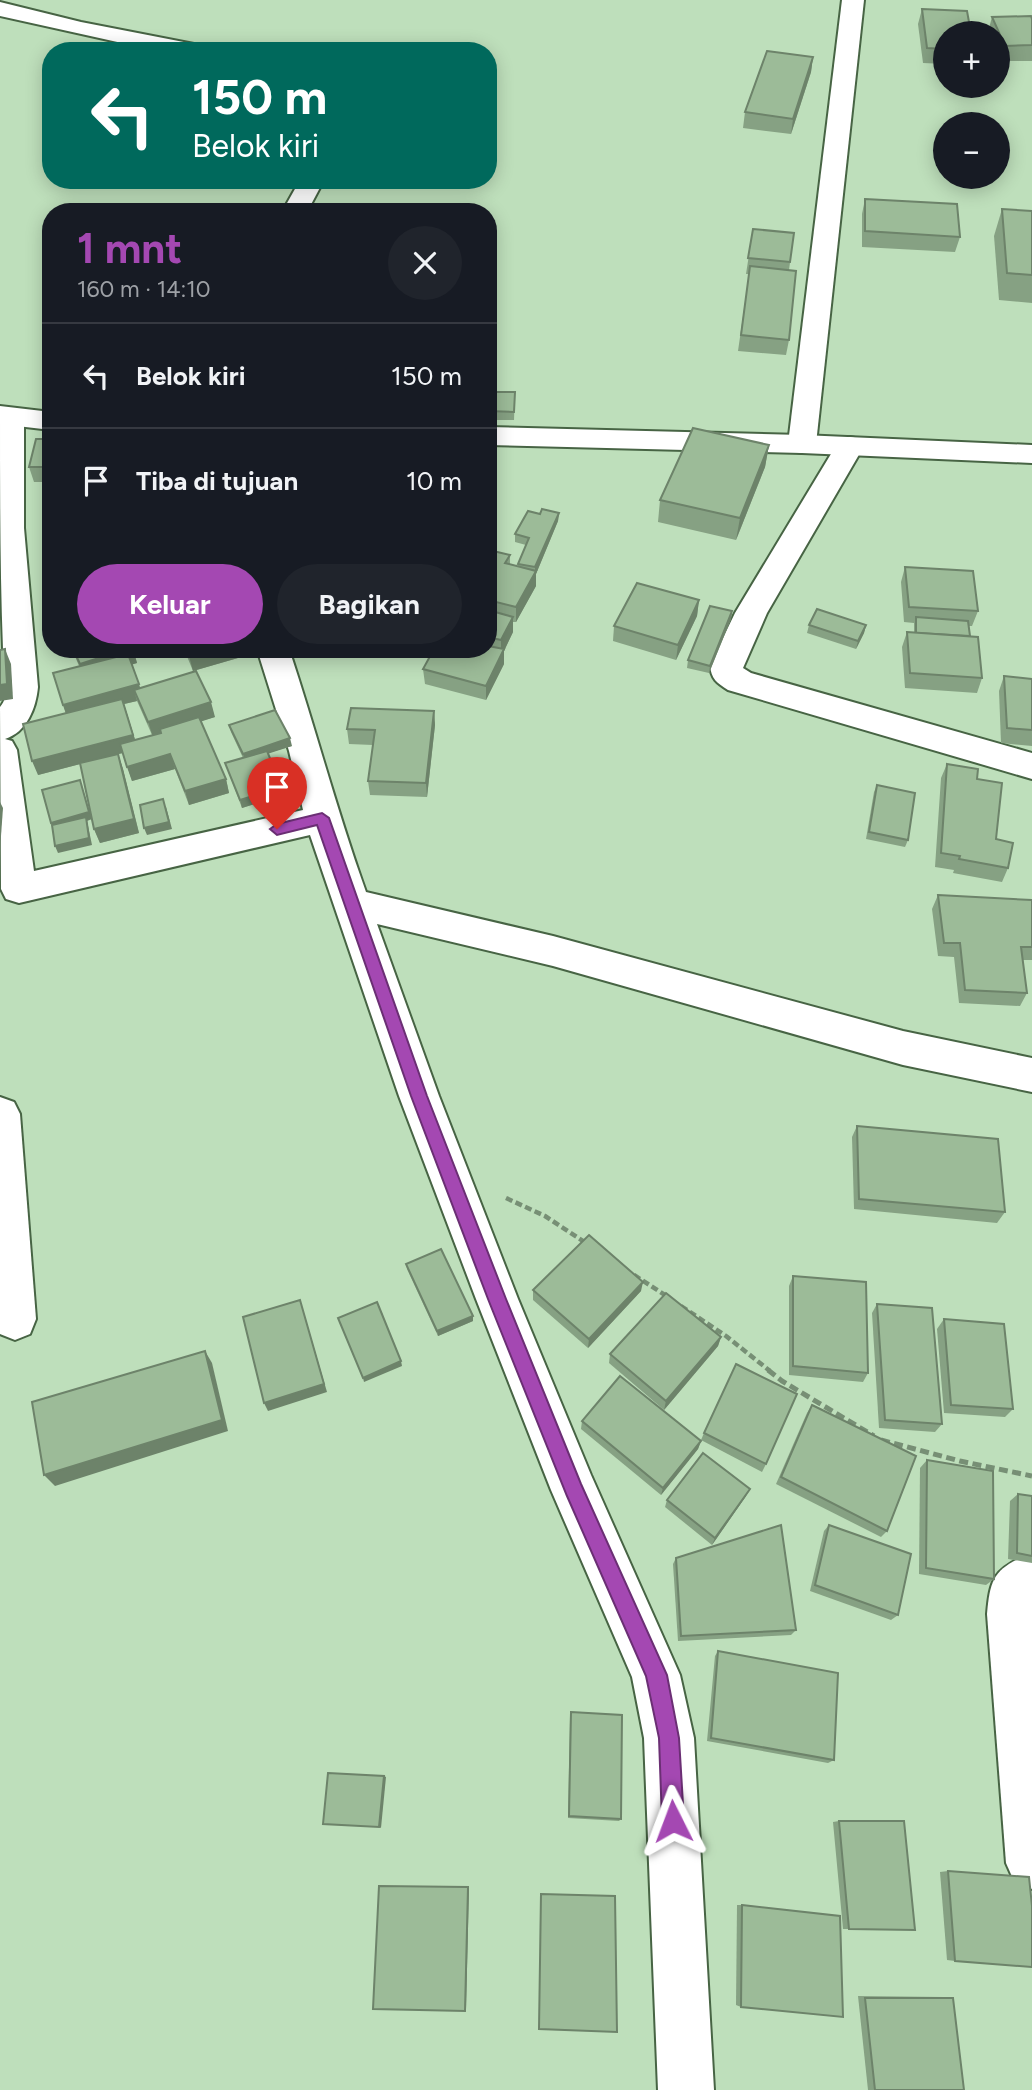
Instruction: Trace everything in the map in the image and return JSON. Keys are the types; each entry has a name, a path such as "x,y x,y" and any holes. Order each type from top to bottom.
{"street":[{"path":"802,444 853,0"},
{"path":"0,9 148,42"},
{"path":"0,729 20,707 22,687 8,606 9,528 5,423 42,421"},
{"path":"497,436 802,444 1032,454"},
{"path":"850,446 751,613 726,665 727,674 740,682 1032,766"},
{"path":"275,658 306,751 322,818 350,903 448,1171 569,1477 656,1675 669,1738 686,2090"},
{"path":"0,750 9,891 322,818"},
{"path":"350,903 553,951 903,1048 1032,1075"},
{"path":"0,1114 15,1319"},
{"path":"1032,1579 1027,1579 1013,1590 1011,1614 1032,1863"}],"path":[{"path":"448,1171 545,1216 590,1246"},
{"path":"625,1268 726,1336 782,1381 881,1440 960,1461 1032,1476"}],"building":[{"path":"922,9 967,11 969,21 933,21 933,48 927,48"},
{"path":"1031,16 1032,45 1010,46 1010,21 994,21 992,17"},
{"path":"767,51 813,57 793,119 745,112"},
{"path":"865,199 957,204 960,237 865,231"},
{"path":"1002,209 1032,211 1032,275 1007,273"},
{"path":"753,229 794,233 790,262 748,258"},
{"path":"750,266 796,271 789,340 741,335"},
{"path":"497,392 515,392 514,412 497,411"},
{"path":"693,428 769,445 740,518 660,500"},
{"path":"36,439 42,439 42,467 29,467"},
{"path":"542,509 559,513 535,567 518,564 529,538 515,534 528,511 540,514"},
{"path":"497,552 510,555 505,563 536,571 516,607 497,602"},
{"path":"905,567 973,571 978,611 909,607"},
{"path":"637,583 699,600 678,645 614,626"},
{"path":"710,606 732,611 710,666 688,660"},
{"path":"817,609 866,625 858,641 809,625"},
{"path":"497,613 513,617 501,640 497,639"},
{"path":"916,617 968,621 970,636 916,633"},
{"path":"907,632 978,637 982,678 910,673"},
{"path":"497,648 504,649 486,686 423,669 429,658 497,658"},
{"path":"5,649 7,684 0,685 0,650"},
{"path":"77,658 99,658 80,664"},
{"path":"112,658 129,658 139,684 63,705 53,673"},
{"path":"196,671 211,702 148,722 134,690"},
{"path":"1004,676 1032,679 1032,730 1007,728"},
{"path":"122,699 133,735 32,761 23,724"},
{"path":"351,708 434,711 426,783 368,781 375,730 347,729"},
{"path":"275,710 290,738 243,754 229,725"},
{"path":"199,717 226,779 185,791 170,754 127,767 120,744 161,733 160,729"},
{"path":"267,751 282,787 240,800 225,763"},
{"path":"118,754 134,819 94,829 80,763"},
{"path":"947,764 978,769 977,779 1002,783 996,839 1013,843 1008,868 941,853"},
{"path":"80,780 89,812 51,823 42,790"},
{"path":"877,785 915,793 908,840 869,832"},
{"path":"163,799 169,822 144,828 140,805"},
{"path":"86,817 89,838 55,846 52,825"},
{"path":"938,895 1032,900 1032,947 1021,947 1027,993 965,990 960,943 944,943"},
{"path":"857,1126 998,1139 1005,1212 859,1199"},
{"path":"589,1235 643,1282 589,1339 533,1290"},
{"path":"441,1249 473,1316 437,1331 406,1264"},
{"path":"793,1276 866,1282 868,1373 793,1366"},
{"path":"666,1293 721,1337 666,1401 610,1354"},
{"path":"300,1300 324,1384 264,1403 243,1317"},
{"path":"377,1302 401,1361 363,1378 338,1318"},
{"path":"877,1304 932,1308 942,1424 885,1420"},
{"path":"944,1319 1004,1324 1013,1409 951,1405"},
{"path":"205,1351 222,1420 44,1475 32,1402"},
{"path":"736,1364 797,1394 766,1464 704,1433"},
{"path":"620,1376 701,1441 663,1488 582,1421"},
{"path":"812,1405 916,1456 887,1531 781,1477"},
{"path":"703,1453 750,1489 715,1538 667,1500"},
{"path":"927,1460 993,1471 994,1579 926,1568"},
{"path":"1018,1494 1032,1496 1032,1556 1017,1553"},
{"path":"781,1525 796,1630 681,1636 676,1558"},
{"path":"829,1525 911,1554 898,1615 815,1585"},
{"path":"718,1651 838,1673 834,1760 711,1738"},
{"path":"571,1712 622,1715 621,1819 569,1816"},
{"path":"328,1773 384,1776 379,1827 323,1824"},
{"path":"839,1821 904,1821 915,1930 849,1929"},
{"path":"948,1871 1029,1877 1032,1967 955,1961"},
{"path":"379,1886 468,1887 465,2011 373,2009"},
{"path":"541,1894 615,1896 617,2032 539,2029"},
{"path":"742,1905 840,1916 843,2017 741,2007"},
{"path":"865,1998 953,1998 964,2090 875,2090"}],"route":[{"path":"277,829 322,818 419,1096 497,1299 574,1490 656,1675 669,1738 673,1821"}]}
